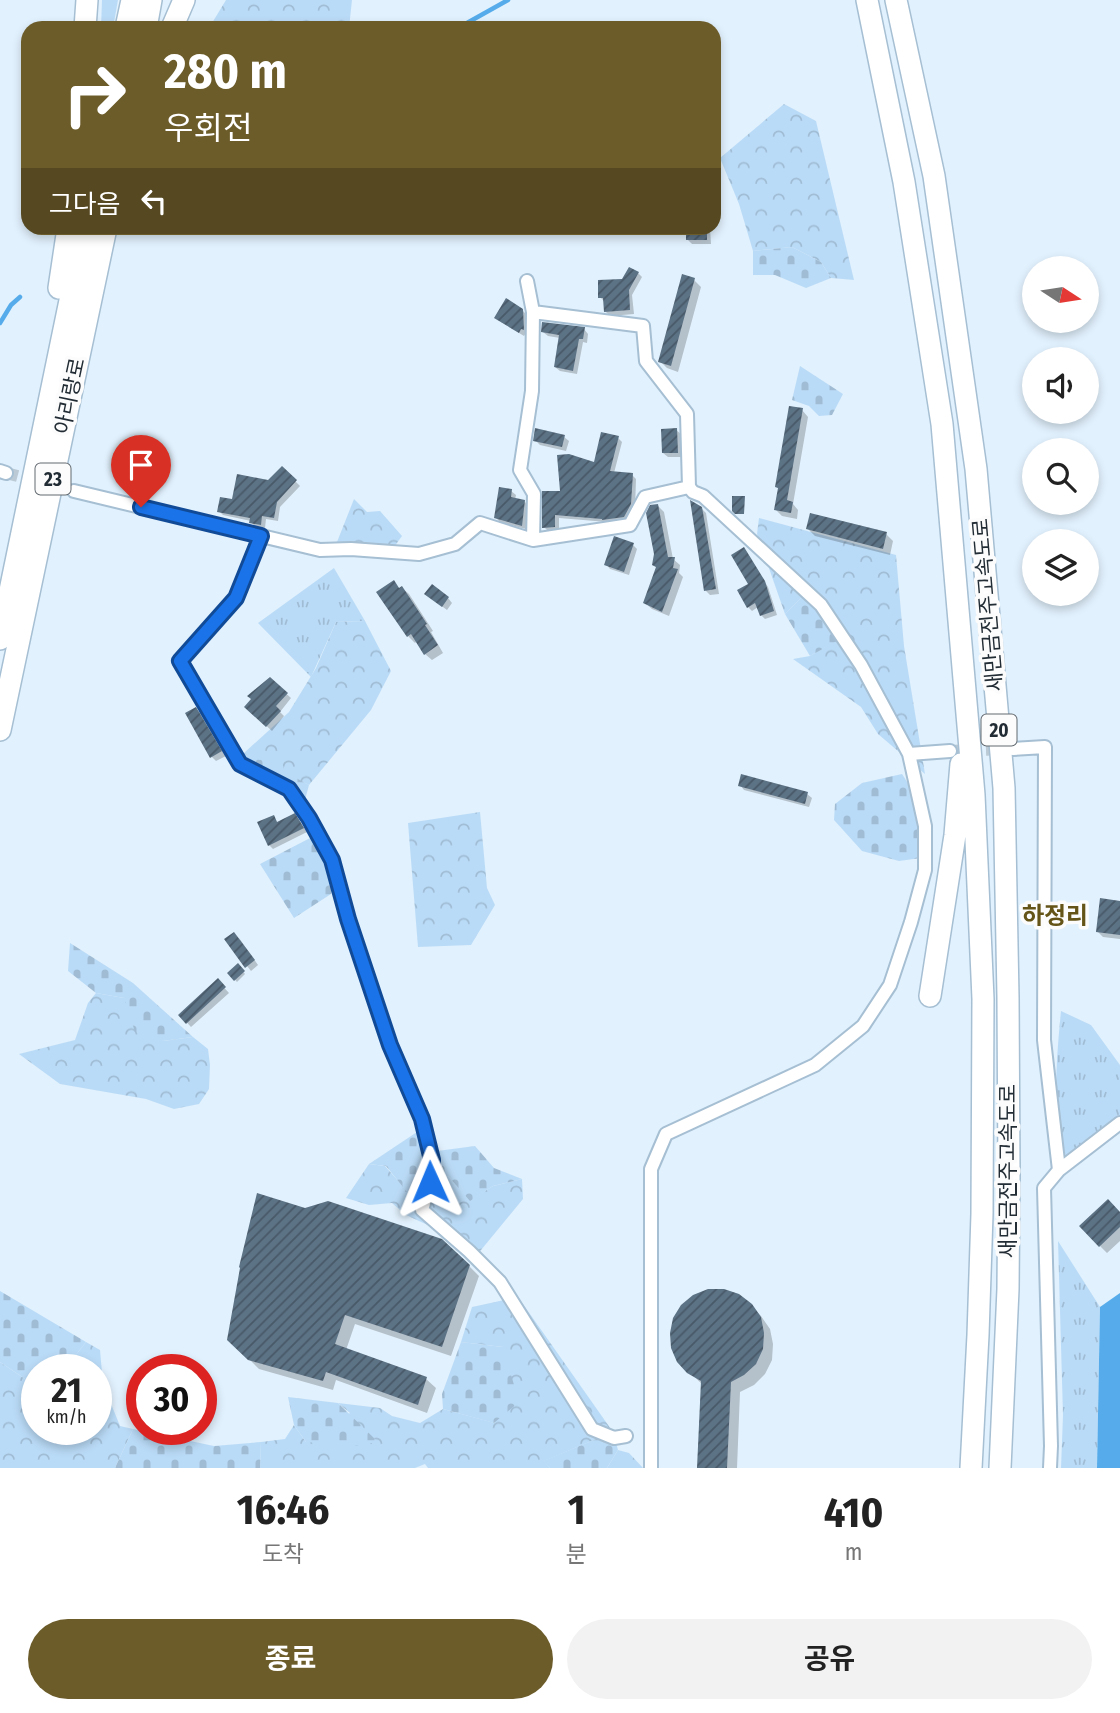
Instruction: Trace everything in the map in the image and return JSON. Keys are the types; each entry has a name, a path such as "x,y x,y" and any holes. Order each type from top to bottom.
{"highway":[{"path":"86,21 87,0"},
{"path":"128,21 132,0"},
{"path":"147,21 151,0"},
{"path":"175,21 184,0"},
{"name":"새만금전주고속도로","path":"867,0 904,182 942,424 974,795 983,999 982,1214 971,1468"},
{"name":"새만금전주고속도로","path":"896,0 934,176 974,456 1004,788 1009,1188 1006,1362 1000,1468"},
{"path":"64,332 56,313 67,235"},
{"name":"아리랑로","path":"0,639 84,235"},
{"name":"아리랑로","path":"0,730 105,235"},
{"path":"930,996 955,835 967,710"}],"street":[{"path":"527,281 533,312 532,391 520,470 534,494 533,540"},
{"path":"533,312 643,326 646,361 687,414 689,487 821,604 861,665 909,754 925,826 925,870 911,922 890,985 863,1026 814,1065 666,1134 651,1169 651,1468"},
{"path":"74,491 320,550 351,549 419,554 455,544 480,523 533,540 630,525 645,497 689,487"},
{"path":"261,536 236,598 180,661 240,764 289,789 332,860 348,919 390,1045 422,1119 432,1160 430,1182 422,1210 500,1282 592,1429 614,1438 626,1436"},
{"path":"1013,749 1045,747 1044,1040 1059,1170"},
{"path":"909,754 950,751"},
{"path":"1051,1468 1044,1188 1059,1170 1120,1124"}],"green space":[{"path":"102,0 118,0 114,21 101,21"},
{"path":"226,0 352,0 350,21 213,21"},
{"path":"784,104 816,121 854,280 831,278 821,262 792,247 753,251 721,157"},
{"path":"792,247 821,262 831,278 806,288 775,275 753,275 753,251"},
{"path":"800,366 843,394 832,415 819,416 809,406 792,400"},
{"path":"354,499 367,512 380,511 402,536 394,547 337,542"},
{"path":"759,518 896,555 904,646 925,774 878,734 861,707 793,659 810,656 837,640 823,608 804,595 785,614 757,534"},
{"path":"334,568 365,621 336,622 311,677 258,623"},
{"path":"804,595 820,610 837,641 810,656 785,614"},
{"path":"365,621 391,671 371,710 309,785 244,753 289,712 316,668 336,622"},
{"path":"244,753 260,760 280,755 285,772 309,785 305,800 286,782 245,761"},
{"path":"902,774 915,803 921,858 899,861 862,851 834,820 835,804 862,783"},
{"path":"480,812 487,888 495,905 471,945 418,947 408,823"},
{"path":"312,837 334,882 331,894 294,918 260,864"},
{"path":"70,943 133,983 193,1037 163,1041 135,1032 124,998 96,993 68,971"},
{"path":"96,993 124,998 163,1041 193,1037 208,1049 209,1089 199,1104 174,1109 146,1099 60,1084 19,1054 75,1040 88,1003"},
{"path":"1061,1011 1091,1025 1120,1065 1120,1116 1060,1160 1056,1086"},
{"path":"420,1130 437,1151 475,1146 494,1168 522,1179 493,1186 470,1201 448,1176 407,1192 386,1166 369,1164"},
{"path":"369,1164 385,1166 408,1192 448,1176 470,1200 493,1186 522,1179 523,1199 472,1261 432,1227 406,1215 392,1203 369,1205 346,1198"},
{"path":"1058,1241 1100,1307 1097,1468 1061,1468 1063,1415"},
{"path":"0,1291 86,1342 77,1354 21,1354 21,1376 0,1362"},
{"path":"518,1297 613,1432 544,1461 550,1468 428,1468 425,1464 415,1468 260,1468 261,1442 285,1439 294,1425 306,1442 350,1413 338,1403 380,1408 392,1416 420,1423 443,1409 495,1423 503,1347 461,1342 472,1307"},
{"path":"86,1342 100,1350 100,1354 77,1354"},
{"path":"461,1342 503,1347 519,1402 494,1423 443,1409 442,1394"},
{"path":"0,1362 21,1376 21,1445 112,1445 112,1406 120,1426 126,1427 126,1444 115,1468 0,1468"},
{"path":"288,1397 338,1403 378,1442 355,1446 306,1442 294,1425"},
{"path":"613,1432 618,1450 607,1468 550,1468 543,1461"},
{"path":"261,1442 260,1468 115,1468 126,1444 214,1446"},
{"path":"618,1450 629,1453 643,1468 607,1468"}],"water":[{"path":"1120,1293 1120,1468 1097,1468 1100,1307"}],"building":[{"path":"686,235 707,235 707,240 686,240"},
{"path":"629,267 639,272 629,290 630,310 604,312 603,298 598,298 598,280 622,279"},
{"path":"682,274 695,278 671,366 658,362"},
{"path":"506,298 523,309 524,330 521,329 519,333 494,318"},
{"path":"542,322 585,327 583,339 579,339 573,371 554,367 559,335 541,332"},
{"path":"789,406 803,408 787,500 793,502 791,513 774,510 778,488 775,487"},
{"path":"535,428 565,435 562,447 533,441"},
{"path":"677,428 678,453 662,453 661,429"},
{"path":"601,432 619,436 610,471 633,473 631,504 624,517 602,520 555,515 555,527 542,528 542,491 560,491 557,455 569,454 594,462"},
{"path":"282,466 297,480 277,502 274,518 262,516 261,525 249,523 250,518 217,512 220,497 232,499 237,474 268,480"},
{"path":"499,487 512,489 511,497 525,500 522,526 494,518"},
{"path":"732,496 745,496 744,514 735,514 732,511"},
{"path":"690,500 702,507 716,589 704,591"},
{"path":"658,504 668,557 675,557 673,568 678,569 662,612 643,603 656,567 652,565 654,554 646,513 650,505"},
{"path":"810,513 887,532 883,549 806,529"},
{"path":"614,536 634,543 624,572 604,565"},
{"path":"744,547 765,581 774,611 760,616 755,603 747,608 737,590 748,584 731,555"},
{"path":"394,580 399,588 402,586 438,645 424,655 411,634 407,637 376,592"},
{"path":"432,584 449,597 442,607 424,594"},
{"path":"270,677 288,693 276,706 281,711 266,727 244,707 251,699 247,696"},
{"path":"196,707 222,751 210,758 185,713"},
{"path":"741,774 808,792 805,804 738,786"},
{"path":"295,813 304,828 268,846 257,822 274,815 277,822"},
{"path":"1100,898 1120,901 1120,935 1096,932"},
{"path":"234,932 255,960 245,968 224,939"},
{"path":"238,963 245,971 234,981 227,973"},
{"path":"218,978 226,987 186,1024 178,1015"},
{"path":"257,1193 305,1208 328,1201 442,1239 470,1265 442,1347 345,1315 335,1344 427,1377 418,1405 326,1372 323,1381 248,1360 227,1340 239,1267"},
{"path":"1108,1199 1120,1212 1120,1227 1099,1247 1079,1226"},
{"path":"708,1289 724,1289 739,1294 752,1304 761,1317 764,1333 763,1349 756,1364 731,1382 727,1468 697,1468 701,1381 687,1373 677,1362 671,1348 673,1318 681,1305 693,1295"}],"waterway":[{"path":"470,21 508,0"},
{"path":"0,323 11,305 20,297"}],"tunnel":[{"path":"6,473 74,491"},
{"path":"950,751 1005,749"}],"district":[{"name":"하정리","path":"1055,916"}],"route":[{"path":"141,507 261,536 236,598 180,661 240,764 289,789 332,860 348,919 390,1045 422,1119 432,1160 430,1182"}]}
